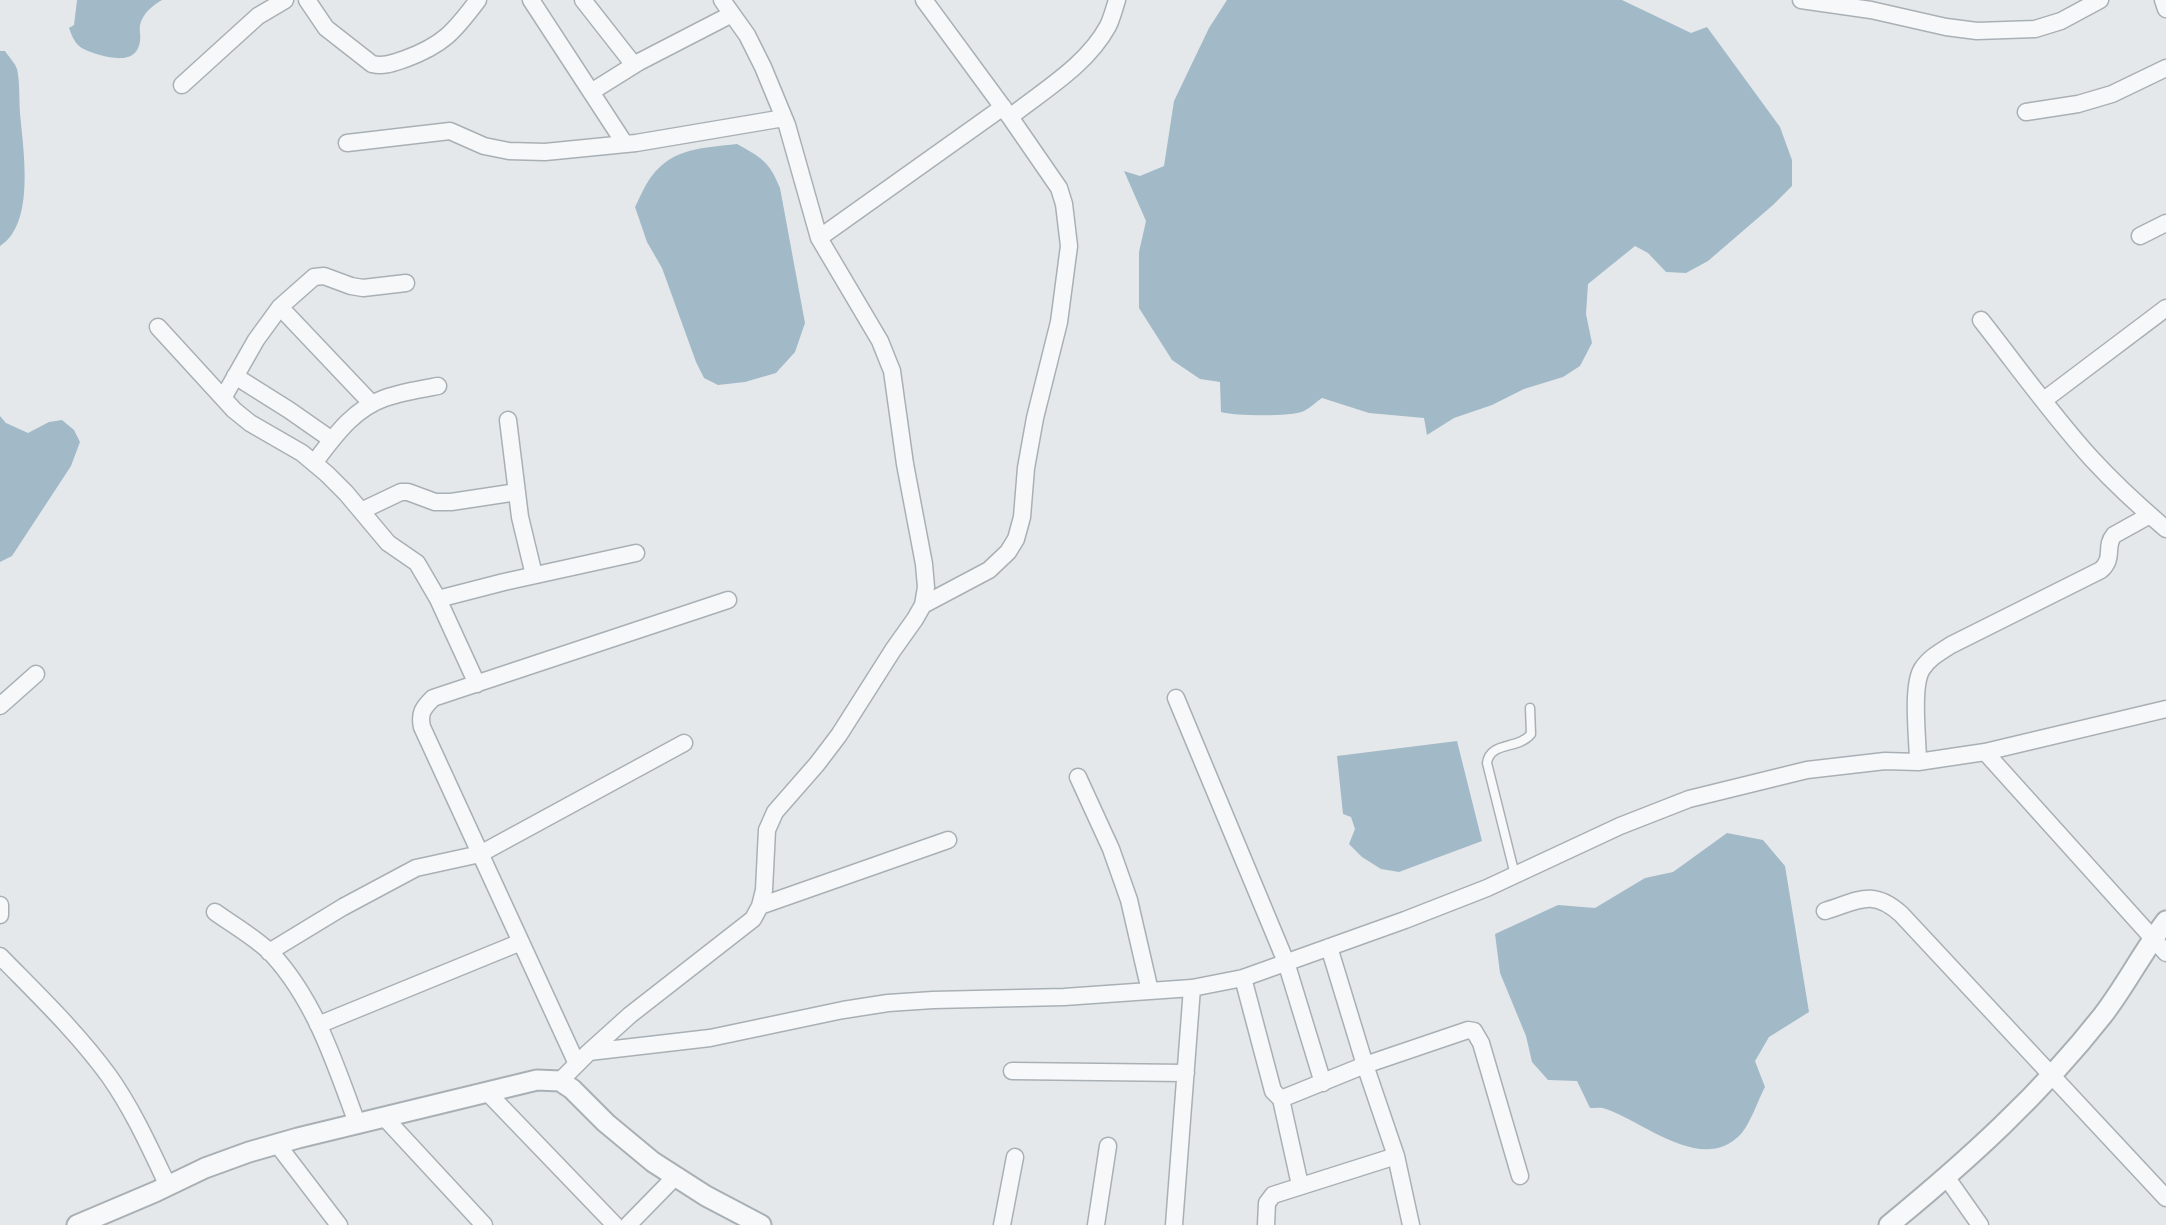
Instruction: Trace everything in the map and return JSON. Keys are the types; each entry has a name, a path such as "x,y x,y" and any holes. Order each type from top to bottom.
{"street":[{"path":"182,85 258,16 285,0"},
{"path":"307,0 326,28 372,64 381,67 423,52 444,40 457,28 478,0"},
{"path":"531,0 625,144"},
{"path":"583,0 634,65"},
{"path":"560,1081 630,1015 753,919 764,890 766,830 775,812 839,735 923,605 926,587 892,371 880,341 819,238 784,118 755,49 722,0"},
{"path":"923,605 989,570 1008,552 1016,539 1022,517 1026,468 1035,418 1059,322 1069,246 1064,204 1059,188 924,0"},
{"path":"819,238 1080,62 1097,44 1109,25 1117,0"},
{"path":"1801,0 1871,10 1946,27 1977,31 2035,29 2062,21 2096,1"},
{"path":"2162,0 2166,9"},
{"path":"591,92 634,65 732,14"},
{"path":"2026,112 2078,104 2112,94 2166,68"},
{"path":"347,143 450,131 484,146 509,151 545,152 625,144 784,118"},
{"path":"2140,236 2166,223"},
{"path":"223,398 256,340 280,307 319,275 363,288 406,283"},
{"path":"280,307 372,404"},
{"path":"2044,400 2166,308"},
{"path":"1981,320 2092,458 2166,530"},
{"path":"158,327 223,398 250,423 302,453 314,463 362,511 388,543 417,563 439,599 477,684"},
{"path":"235,376 332,440"},
{"path":"314,463 355,415 372,404 384,398 438,386"},
{"path":"508,419 520,517 534,575"},
{"path":"362,511 401,492 435,502 517,492"},
{"path":"1918,762 1916,685 1920,671 1931,658 1951,645 2101,570 2110,559 2109,544 2114,535 2150,515"},
{"path":"439,599 534,575 636,554"},
{"path":"583,1058 521,942 422,727 420,716 433,698 728,600"},
{"path":"0,706 36,674"},
{"path":"1176,698 1286,962 1324,1083"},
{"path":"583,1058 710,1038 888,1003 1065,997 1192,988 1243,978 1428,911 1515,875 1620,826 1689,799 1807,770 1885,761 1918,762 1985,752 2166,709"},
{"path":"269,952 416,867 480,854 684,743"},
{"path":"1985,752 2160,945"},
{"path":"1078,777 1111,849 1129,900 1150,991"},
{"path":"760,906 948,840"},
{"path":"1825,911 1864,899 1877,898 1890,904 2166,1198"},
{"path":"0,905 0,915"},
{"path":"215,912 269,952 294,981 331,1052 357,1124"},
{"path":"1889,1225 1947,1178 2053,1076 2160,945 2166,921"},
{"path":"318,1025 521,942"},
{"path":"1329,947 1396,1156 1411,1225"},
{"path":"0,956 81,1040 110,1078 137,1121 168,1186"},
{"path":"1243,978 1273,1091 1281,1099 1300,1185"},
{"path":"1174,1225 1192,988"},
{"path":"1281,1099 1365,1065 1468,1030 1474,1031 1481,1043 1520,1176"},
{"path":"1012,1071 1186,1073"},
{"path":"84,1224 205,1168 277,1144 537,1080 560,1081 653,1163 706,1196 761,1225"},
{"path":"487,1092 615,1225"},
{"path":"384,1117 484,1225"},
{"path":"277,1144 339,1225"},
{"path":"1096,1225 1108,1146"},
{"path":"1266,1225 1267,1203 1273,1195 1396,1156"},
{"path":"1002,1225 1016,1157"},
{"path":"628,1225 676,1177"},
{"path":"1947,1178 1980,1225"}],"lane":[{"path":"1515,875 1487,763 1492,751 1521,743 1531,734 1530,708"}],"water":[{"path":"77,0 162,0 151,7 143,17 140,41 135,53 119,58 84,49 74,40 69,28 74,25"},
{"path":"1227,0 1622,0 1691,33 1707,27 1780,127 1792,160 1792,186 1708,261 1686,273 1666,272 1648,253 1635,246 1588,284 1586,314 1592,343 1580,366 1563,377 1524,389 1492,405 1454,418 1427,435 1424,418 1369,413 1322,398 1298,413 1263,415 1221,412 1220,382 1200,379 1172,360 1139,308 1139,252 1146,221 1124,171 1140,176 1164,166 1174,101 1209,28"},
{"path":"0,51 5,51 15,64 18,74 25,184 19,221 11,235 0,246"},
{"path":"737,144 764,161 780,188 805,323 795,352 776,373 745,382 718,385 704,378 696,362 662,268 647,242 635,207 651,177 669,160 679,154 701,148"},
{"path":"0,416 6,423 28,433 49,422 62,420 74,430 80,442 71,466 12,556 0,562"},
{"path":"1457,741 1482,841 1399,872 1381,869 1362,857 1349,844 1355,829 1351,817 1343,814 1337,756"},
{"path":"1727,833 1763,840 1785,866 1809,1012 1769,1037 1755,1061 1765,1087 1740,1135 1725,1146 1708,1149 1673,1142 1604,1108 1590,1108 1577,1081 1548,1080 1532,1062 1526,1036 1500,973 1495,934 1558,905 1595,908 1645,878 1673,872"}]}
